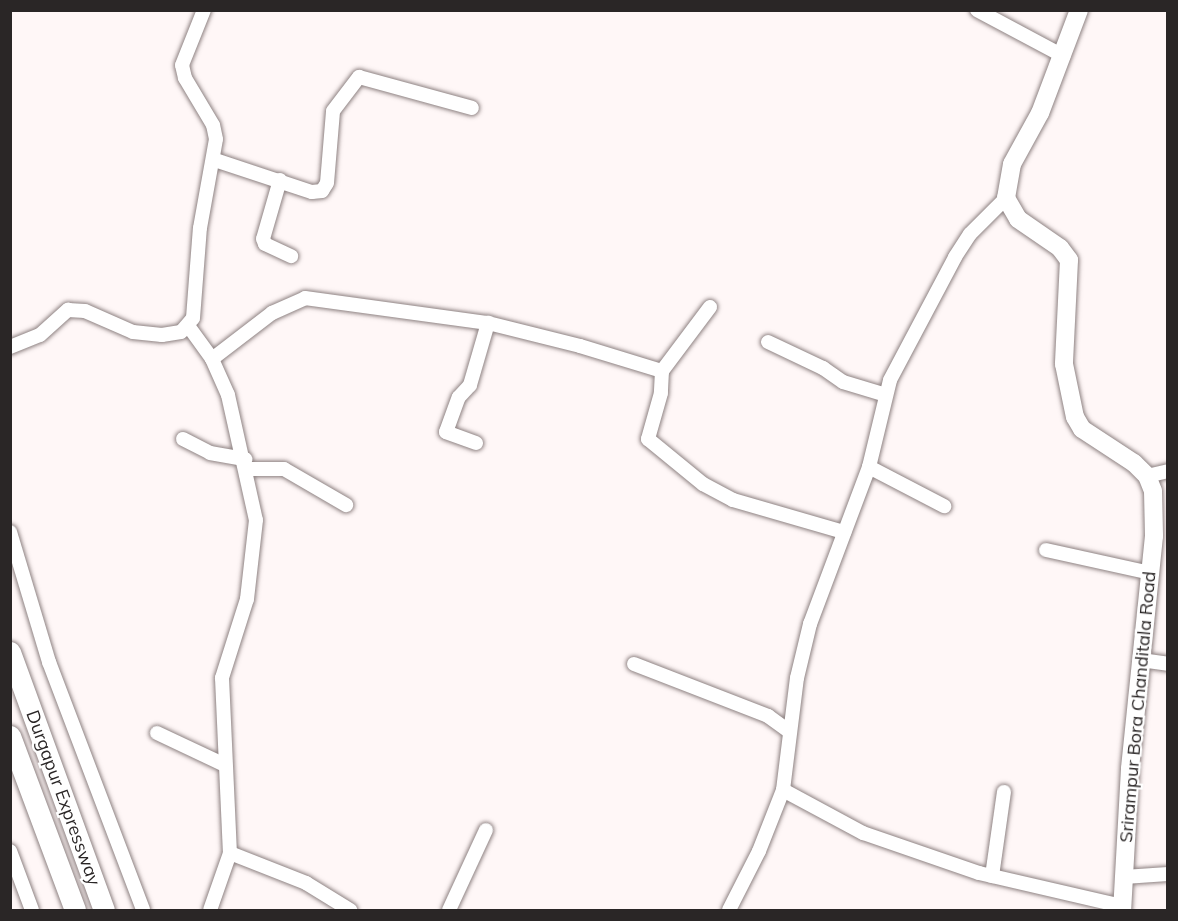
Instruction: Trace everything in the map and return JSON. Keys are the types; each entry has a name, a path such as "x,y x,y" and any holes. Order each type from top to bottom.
{"highway":[{"name":"Durgapur Expressway","path":"10,652 104,910"},
{"name":"Durgapur Expressway","path":"10,736 75,910"}],"main road":[{"path":"1079,10 1040,113 1012,164 1006,198 1018,219 1060,248 1069,260 1064,364 1075,417 1082,429 1134,463 1147,476"},
{"name":"Srirampur Bora Chanditala Road","path":"1122,908 1130,769 1151,573 1155,508 1147,476"}],"street":[{"path":"189,327 196,309 200,228 215,160 213,124 185,78 182,65 204,10"},
{"path":"976,10 1063,56"},
{"path":"215,160 317,193 325,188 333,111 359,77 472,108"},
{"path":"280,180 263,239 266,244 291,256"},
{"path":"729,910 759,851 783,790 790,732 810,624 869,467 886,395 902,354 955,257 970,234 1006,198"},
{"path":"212,359 272,313 305,298 488,323 662,370"},
{"path":"710,307 662,370 662,393 648,430 651,442 716,492 844,532"},
{"path":"10,347 40,335 62,314 72,309 133,332 162,335 189,327"},
{"path":"476,443 446,432 459,397 470,385 488,323"},
{"path":"189,327 212,359 228,395 255,503 256,540 247,599 222,678 223,764 230,853 210,910"},
{"path":"768,342 824,368 843,382 886,395"},
{"path":"183,439 210,453 246,464 284,469 346,506"},
{"path":"869,467 944,506"},
{"path":"1147,476 1167,471"},
{"path":"10,532 49,662 143,910"},
{"path":"1046,550 1151,573"},
{"path":"1141,660 1167,664"},
{"path":"634,664 768,716 790,732"},
{"path":"157,733 223,764"},
{"path":"783,790 863,833 992,876 1122,908"},
{"path":"992,876 1004,792"},
{"path":"449,910 486,830"},
{"path":"10,851 32,910"},
{"path":"230,853 306,882 350,910"},
{"path":"1124,877 1167,874"}]}
